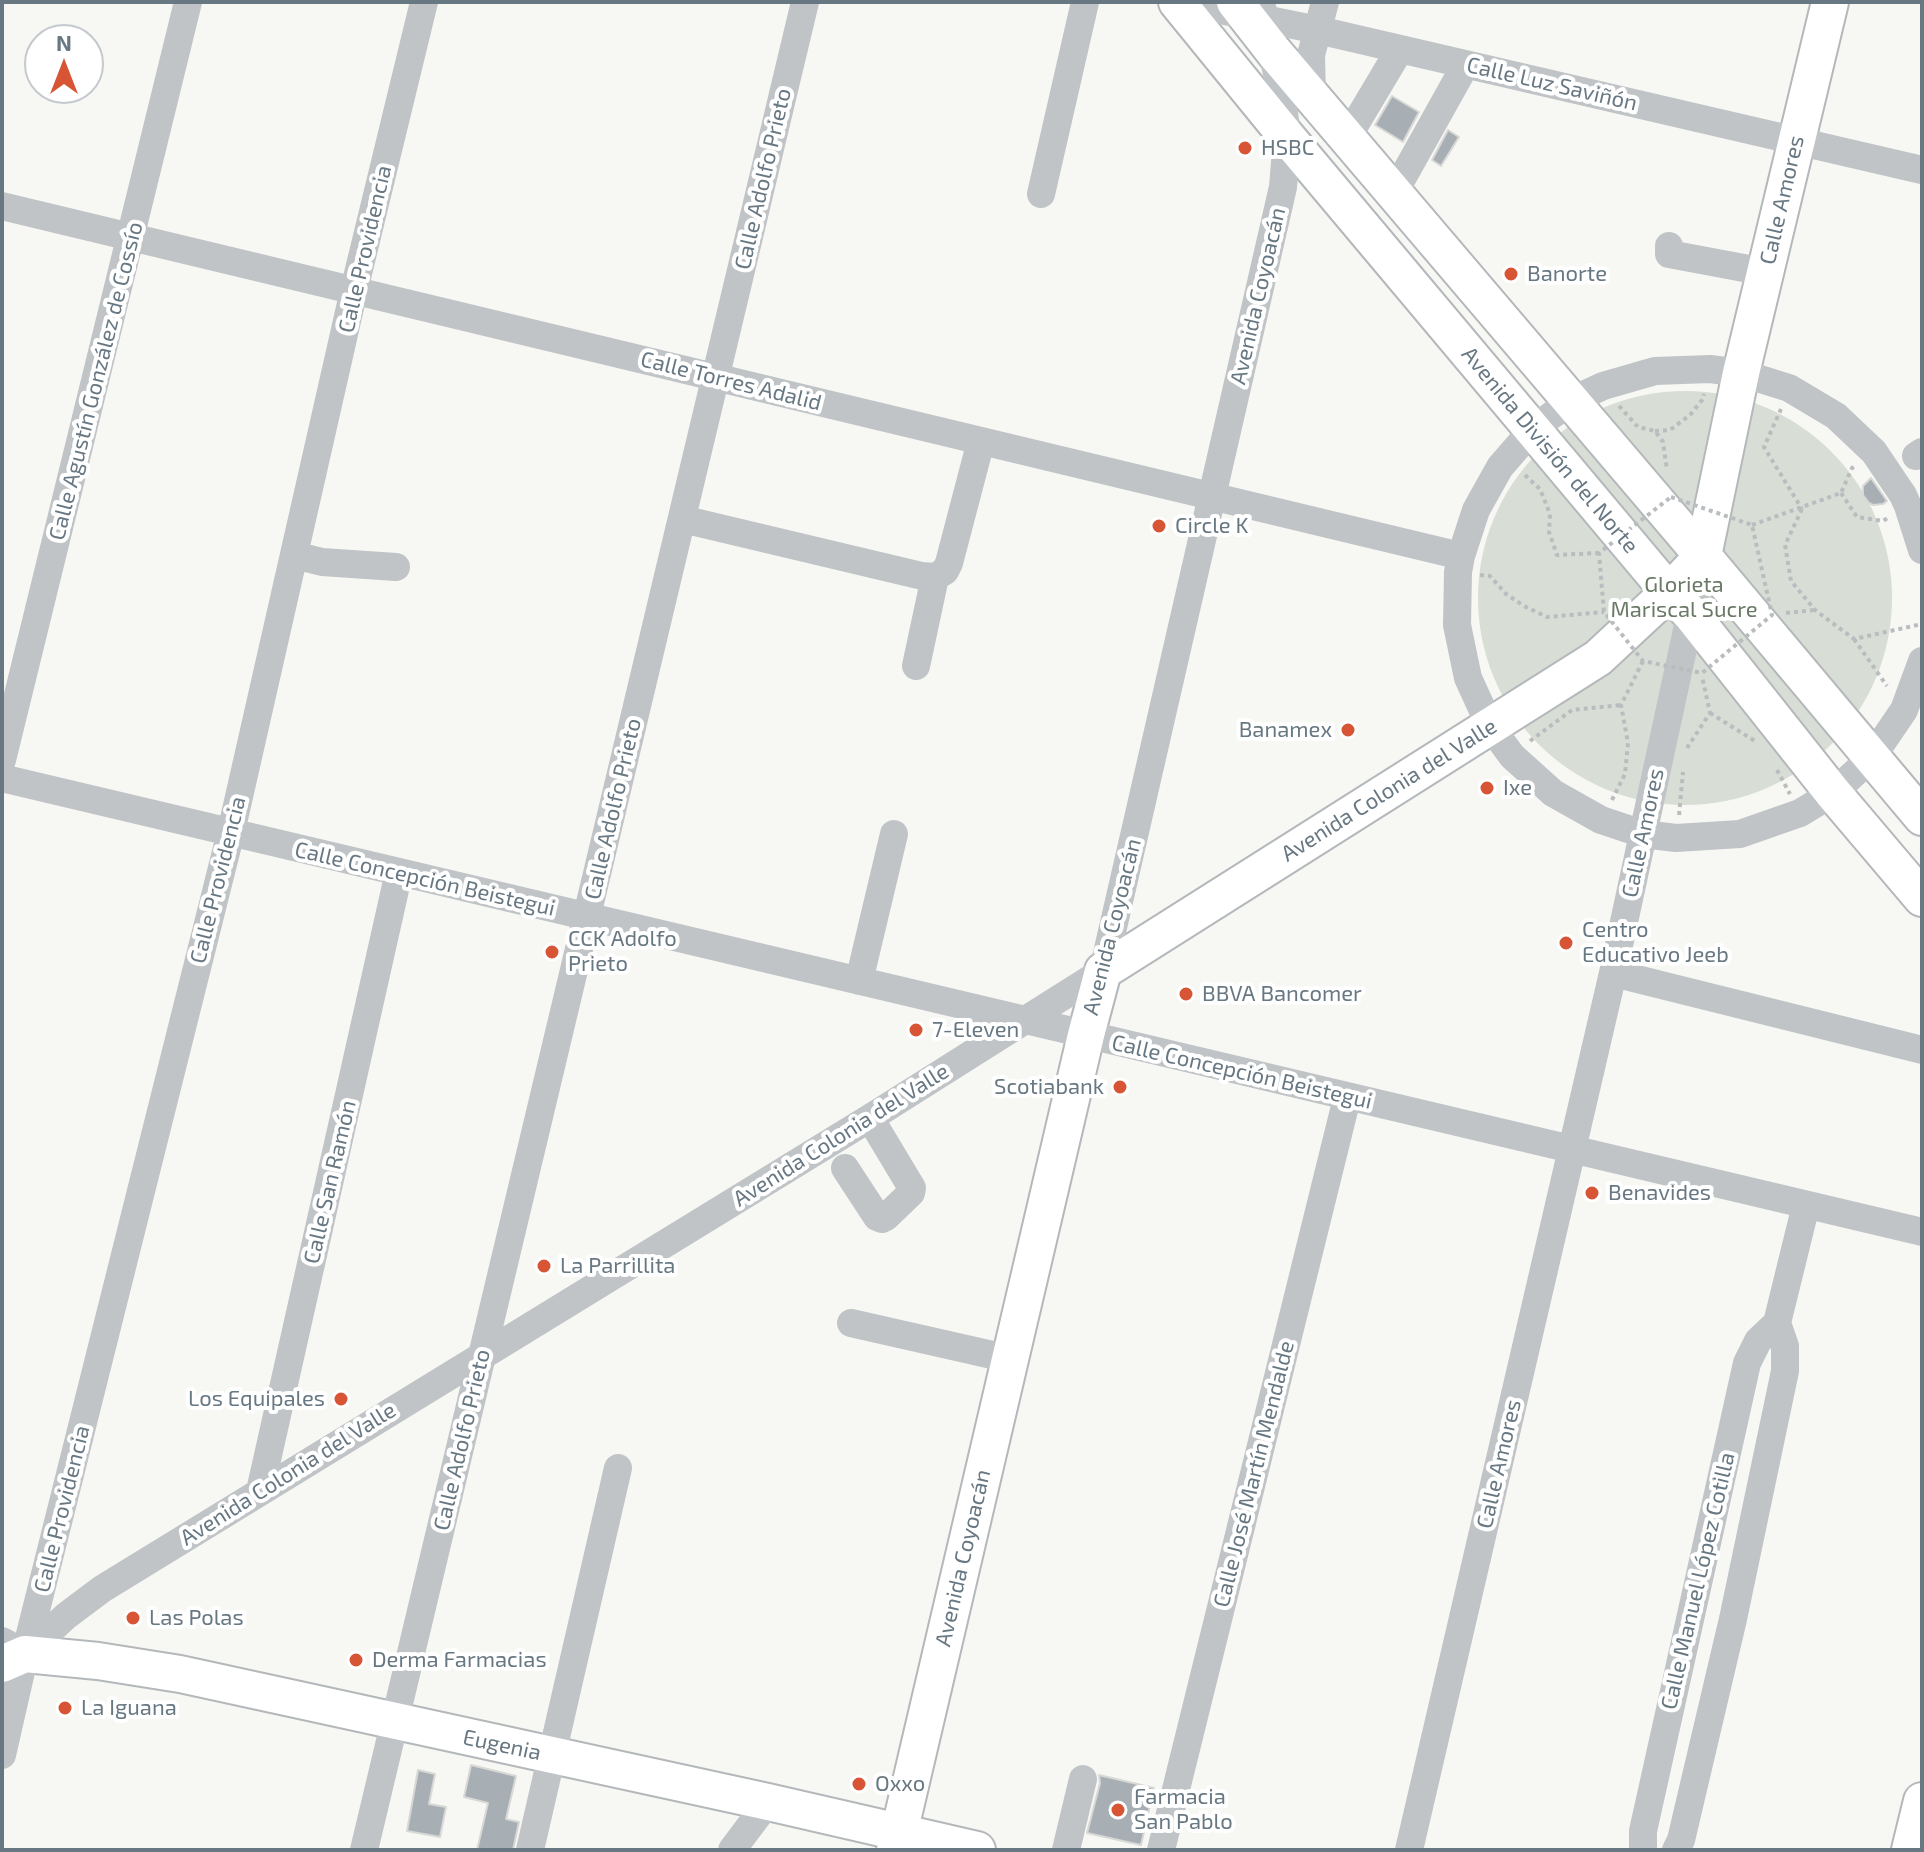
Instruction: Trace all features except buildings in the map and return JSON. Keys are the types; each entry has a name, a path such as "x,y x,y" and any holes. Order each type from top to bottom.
{"main road":[{"name":"Avenida División del Norte","path":"1179,2 1287,137 1680,603 1922,898"},
{"name":"Calle Amores","path":"1703,556 1725,371 1765,272 1830,2"},
{"path":"1256,18 1312,97 1394,193 1587,394 1703,556 1922,817"},
{"name":"Avenida Colonia del Valle","path":"1103,971 1680,603 1703,556"},
{"name":"Avenida Coyoacán","path":"897,1841 1103,971"},
{"name":"Eugenia","path":"10,1653 98,1661 180,1674 768,1802 897,1841 977,1850"},
{"path":"1910,1850 1922,1801"}],"street":[{"name":"Calle Agustín González de Cossío","path":"2,760 188,2"},
{"name":"Calle Providencia","path":"2,1755 10,1653 231,832 354,290 424,2"},
{"name":"Calle Adolfo Prieto","path":"364,1850 805,2"},
{"path":"1041,194 1085,2"},
{"path":"1179,2 1256,18 1294,50 1311,41 1318,30"},
{"path":"1312,97 1311,55 1325,2"},
{"name":"Avenida Coyoacán","path":"1103,971 1283,187 1287,137 1282,96 1256,18"},
{"name":"Calle Luz Saviñón","path":"1318,30 1922,170"},
{"path":"1347,138 1400,49"},
{"path":"1394,193 1466,64"},
{"name":"Calle Torres Adalid","path":"2,206 1212,497 1459,564"},
{"path":"1669,246 1669,254 1765,272"},
{"path":"1922,550 1908,506 1874,452 1836,416 1789,388 1725,371 1655,371 1587,394 1533,429 1500,467 1476,510 1459,564 1457,625 1468,678 1490,726 1512,756 1553,793 1601,820 1643,834 1676,838 1740,834 1800,813 1833,793 1872,757 1904,710 1922,661"},
{"path":"682,519 935,577 945,571 949,563 981,441"},
{"path":"294,555 322,562 396,567"},
{"path":"916,666 935,577"},
{"name":"Calle Amores","path":"1409,1850 1613,973 1643,834 1680,603"},
{"name":"Calle Concepción Beistegui","path":"2,778 1922,1232"},
{"path":"859,981 894,834"},
{"name":"Calle San Ramón","path":"260,1491 399,872"},
{"name":"Avenida Colonia del Valle","path":"10,1653 102,1589 870,1118 1103,971"},
{"path":"1613,973 1922,1050"},
{"name":"Calle José Martín Mendalde","path":"1161,1850 1347,1098"},
{"path":"845,1168 877,1217 882,1219 911,1193 912,1188 870,1118"},
{"name":"Calle Manuel López Cotilla","path":"1643,1850 1643,1831 1747,1363 1758,1341 1777,1323 1806,1205"},
{"path":"851,1323 1010,1359"},
{"name":"Calle Manuel López Cotilla","path":"1676,1850 1681,1840 1733,1619 1785,1371 1785,1346 1777,1323"},
{"path":"530,1850 618,1468"},
{"path":"1692,1608 1733,1619"},
{"path":"1066,1850 1083,1779"},
{"path":"732,1850 768,1802"}],"path":[{"path":"1587,394 1638,427 1670,430 1690,415 1725,371"},
{"path":"1789,388 1764,447 1802,509"},
{"path":"1655,431 1663,442"},
{"path":"1500,467 1526,475 1540,489 1550,514 1549,532 1557,555 1599,553 1671,497 1752,525 1802,509 1841,493 1852,468 1874,452"},
{"path":"1841,493 1857,517 1883,521 1908,506"},
{"path":"1802,509 1785,545 1791,581 1815,610 1854,639 1904,710"},
{"path":"1702,673 1772,615 1752,525"},
{"path":"1599,553 1604,612 1643,661 1702,673"},
{"path":"1459,564 1490,576 1506,594 1547,617 1604,612"},
{"path":"1786,613 1815,610"},
{"path":"1854,639 1922,624"},
{"path":"1601,820 1625,774 1628,743 1621,705 1643,661"},
{"path":"1685,750 1710,713 1702,673"},
{"path":"1512,756 1572,710 1621,705"},
{"path":"1710,713 1765,748"},
{"path":"1772,761 1800,813"},
{"path":"1676,838 1684,765"}],"green space":[{"name":"Glorieta Mariscal Sucre","path":"1685,391 1725,395 1764,407 1800,426 1831,452 1857,483 1876,519 1888,558 1892,598 1888,638 1876,677 1857,713 1831,744 1800,770 1764,789 1725,801 1685,805 1645,801 1606,789 1570,770 1539,744 1513,713 1494,677 1482,638 1478,598 1482,558 1494,519 1513,483 1539,452 1570,426 1606,407 1645,395"}],"place":[{"name":"HSBC","path":"1245,148"},
{"name":"Banorte","path":"1511,274"},
{"name":"Circle K","path":"1159,526"},
{"name":"Banamex","path":"1348,730"},
{"name":"Ixe","path":"1487,788"},
{"name":"Centro Educativo Jeeb","path":"1566,943"},
{"name":"CCK Adolfo Prieto","path":"552,952"},
{"name":"BBVA Bancomer","path":"1186,994"},
{"name":"7-Eleven","path":"916,1030"},
{"name":"Scotiabank","path":"1120,1087"},
{"name":"Benavides","path":"1592,1193"},
{"name":"La Parrillita","path":"544,1266"},
{"name":"Los Equipales","path":"341,1399"},
{"name":"Las Polas","path":"133,1618"},
{"name":"Derma Farmacias","path":"356,1660"},
{"name":"La Iguana","path":"65,1708"},
{"name":"Oxxo","path":"859,1784"},
{"name":"Farmacia San Pablo","path":"1118,1810"}]}
